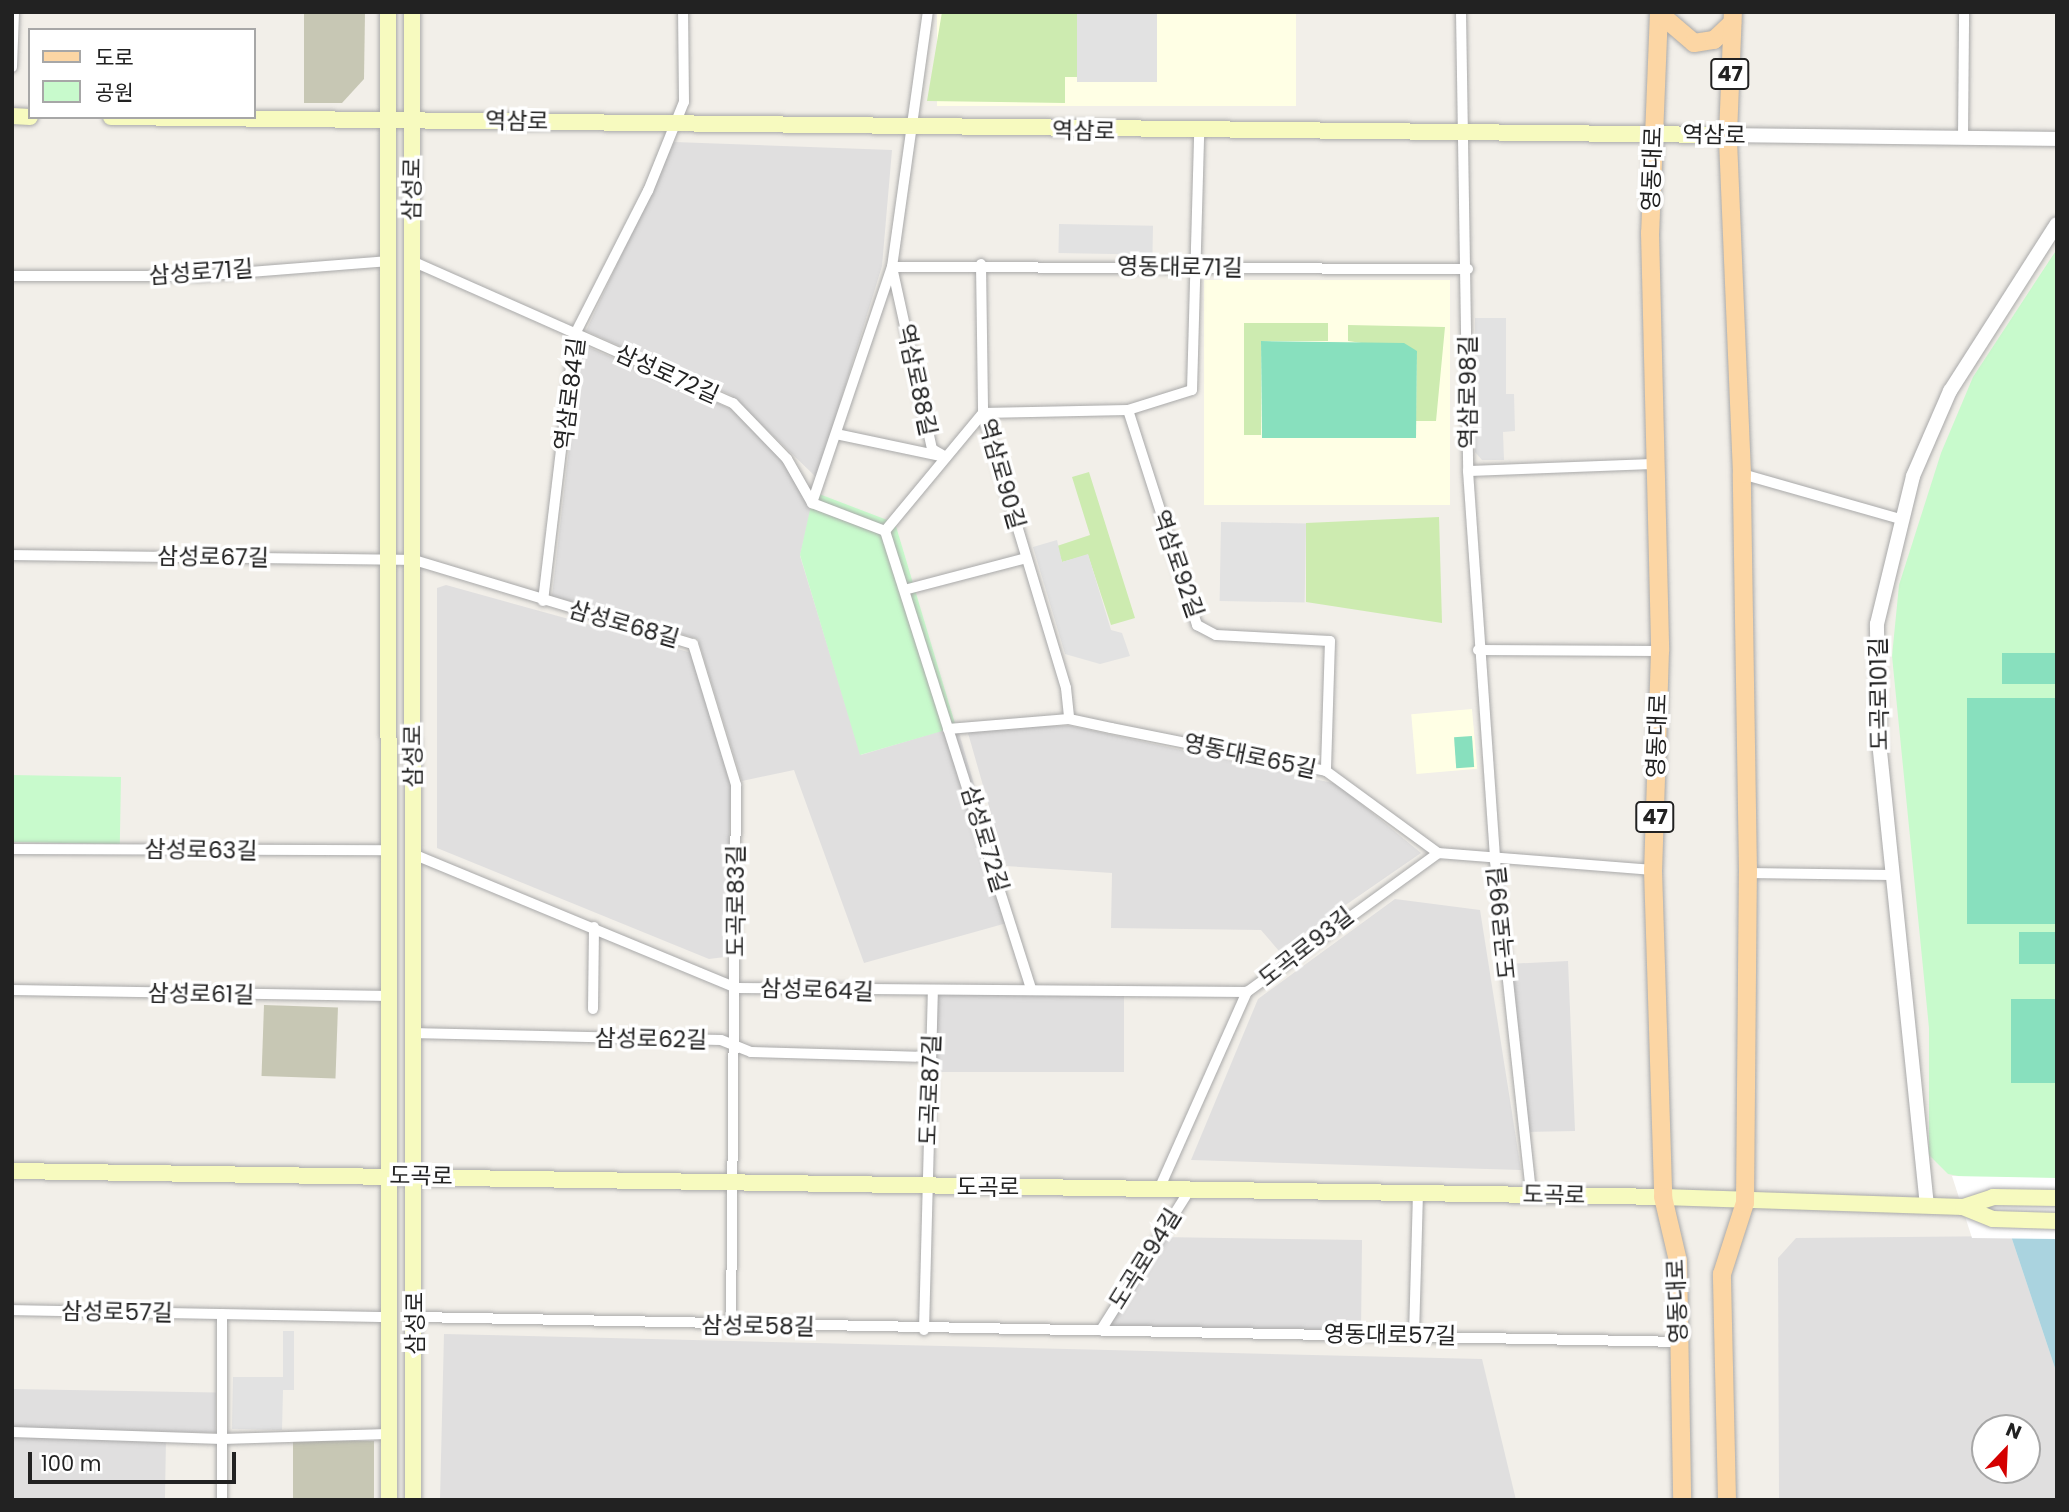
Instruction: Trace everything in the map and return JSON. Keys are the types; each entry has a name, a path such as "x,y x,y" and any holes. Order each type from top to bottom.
{"main road":[{"name":"삼성로","path":"388,12 389,1500"},
{"name":"삼성로","path":"412,12 414,581 411,1033 416,1175 414,1500"},
{"path":"1658,13 1694,43 1714,40 1732,18"},
{"name":"영동대로","path":"1658,13 1653,133 1654,464 1660,651 1653,870 1663,1197 1678,1261 1682,1500"},
{"name":"영동대로","path":"1727,1500 1722,1274 1745,1203 1748,873 1742,474 1728,135 1732,18"},
{"name":"역삼로","path":"248,119 1199,132 1728,135"},
{"path":"389,538 414,539"},
{"path":"389,581 414,581"},
{"name":"도곡로","path":"12,1171 416,1175 733,1185 1160,1187 1663,1197 1745,1203 1963,1207 1993,1197 2057,1198"},
{"name":"도곡로","path":"1963,1207 1993,1219 2057,1221"}],"street":[{"path":"12,67 14,12"},
{"name":"역삼로84길","path":"543,600 575,334 684,102 683,12"},
{"name":"역삼로88길","path":"812,503 892,267 908,128 928,12"},
{"name":"역삼로98길","path":"1461,12 1461,133 1468,269 1468,471 1479,650"},
{"path":"1963,138 1964,12"},
{"path":"812,503 885,531 983,413 1128,410 1192,390 1199,132"},
{"name":"역삼로","path":"1728,135 2057,139"},
{"name":"도곡로101길","path":"1927,1206 1891,875 1877,624 1900,519 1950,391 2057,224"},
{"name":"삼성로71길","path":"12,276 199,276 389,261"},
{"name":"삼성로72길","path":"412,261 733,403 787,458 812,503"},
{"name":"영동대로71길","path":"892,267 981,264 1468,269"},
{"name":"역삼로90길","path":"981,264 983,413 1066,688 1069,719"},
{"name":"역삼로88길","path":"892,267 932,449 946,457"},
{"name":"역삼로92길","path":"1128,410 1197,625 1216,635 1330,641 1326,771"},
{"name":"역삼로88길","path":"836,434 946,457"},
{"path":"1468,471 1654,464"},
{"path":"1742,474 1900,519"},
{"name":"삼성로72길","path":"885,531 908,589 948,729 1031,989"},
{"name":"삼성로67길","path":"12,555 414,560"},
{"name":"역삼로90길","path":"908,589 1026,558"},
{"name":"삼성로68길","path":"414,560 693,645 736,785"},
{"path":"1479,650 1660,651"},
{"name":"도곡로99길","path":"1479,650 1495,860 1531,1195"},
{"name":"영동대로65길","path":"948,729 1069,719 1326,771 1437,853 1495,860 1653,870"},
{"name":"도곡로83길","path":"731,1326 736,785"},
{"name":"삼성로63길","path":"12,849 390,850"},
{"name":"도곡로93길","path":"1160,1187 1247,992 1437,853"},
{"name":"삼성로64길","path":"413,854 594,926 736,988 933,993 1031,989 1247,992"},
{"path":"1748,873 1891,875"},
{"path":"593,1009 594,926"},
{"name":"삼성로61길","path":"12,990 390,996"},
{"name":"도곡로87길","path":"924,1330 933,993"},
{"name":"삼성로62길","path":"411,1033 721,1041 735,1047 931,1057"},
{"name":"도곡로94길","path":"1101,1330 1190,1189"},
{"path":"1414,1336 1419,1192"},
{"name":"삼성로57길","path":"12,1310 388,1317"},
{"path":"222,1314 222,1500"},
{"name":"삼성로58길","path":"416,1317 924,1330 1101,1330"},
{"name":"영동대로57길","path":"1101,1330 1679,1342"},
{"path":"12,1432 222,1439 388,1434"}],"shaded area":[{"path":"304,12 365,12 364,79 342,103 304,103"},
{"path":"937,12 1296,12 1296,106 937,106"},
{"path":"1077,12 1157,12 1157,82 1077,82"},
{"path":"674,142 892,150 882,266 817,478 731,395 586,331"},
{"path":"1059,224 1153,226 1152,255 1058,253"},
{"path":"1204,280 1450,280 1450,505 1204,505"},
{"path":"1475,318 1506,318 1506,394 1514,394 1515,431 1503,432 1504,460 1482,460 1475,452"},
{"path":"581,344 731,409 815,493 800,556 861,755 957,726 1014,921 864,963 794,770 742,781 698,639 552,596"},
{"path":"1221,522 1306,523 1305,602 1220,601"},
{"path":"1057,540 1062,562 1088,554 1111,630 1122,633 1130,656 1100,664 1065,654 1033,547"},
{"path":"446,585 692,653 731,787 725,957 709,959 437,848 437,588"},
{"path":"1472,709 1477,769 1416,774 1411,714"},
{"path":"966,726 1071,726 1337,784 1421,853 1279,951 1261,930 1111,928 1112,873 1006,866"},
{"path":"1395,899 1480,910 1521,1170 1191,1160 1258,999"},
{"path":"1568,961 1575,1131 1523,1132 1506,964"},
{"path":"933,993 1124,993 1124,1072 933,1072"},
{"path":"264,1005 338,1008 335,1079 262,1076"},
{"path":"2011,1236 2057,1374 2057,1500 1779,1500 1778,1258 1796,1238"},
{"path":"1159,1237 1362,1240 1361,1333 1101,1330"},
{"path":"283,1331 294,1331 294,1390 283,1390 282,1430 232,1429 233,1377 283,1377"},
{"path":"444,1334 1482,1359 1516,1500 440,1500"},
{"path":"12,1389 216,1393 215,1433 12,1429"},
{"path":"12,1437 166,1440 165,1500 12,1500"},
{"path":"293,1441 374,1441 374,1500 293,1500"}],"green space":[{"path":"942,12 1077,12 1078,77 1065,77 1065,103 927,101"},
{"path":"2057,249 2057,1180 1974,1179 1948,1174 1929,1155 1929,1028 1892,656 1899,585 1941,453 1973,377"},
{"path":"1244,323 1328,323 1328,341 1261,341 1261,435 1244,435"},
{"path":"1348,325 1445,327 1436,421 1416,421 1417,351 1348,341"},
{"path":"1261,341 1404,343 1417,351 1416,438 1262,438"},
{"path":"1089,472 1135,618 1111,625 1088,555 1062,562 1057,546 1090,535 1072,477"},
{"path":"814,492 895,523 956,727 860,755 800,555"},
{"path":"1439,517 1442,623 1306,602 1306,523"},
{"path":"2002,653 2057,653 2057,684 2002,684"},
{"path":"1967,698 2057,698 2057,924 1967,924"},
{"path":"1472,736 1474,767 1456,768 1454,737"},
{"path":"12,775 121,777 120,844 12,842"},
{"path":"2019,932 2057,932 2057,964 2019,964"},
{"path":"2011,999 2057,999 2057,1083 2011,1083"}],"water":[{"path":"2011,1236 2057,1237 2057,1374"}],"pier":[{"path":"1952,1176 2057,1178 2057,1239 1972,1238"}]}
